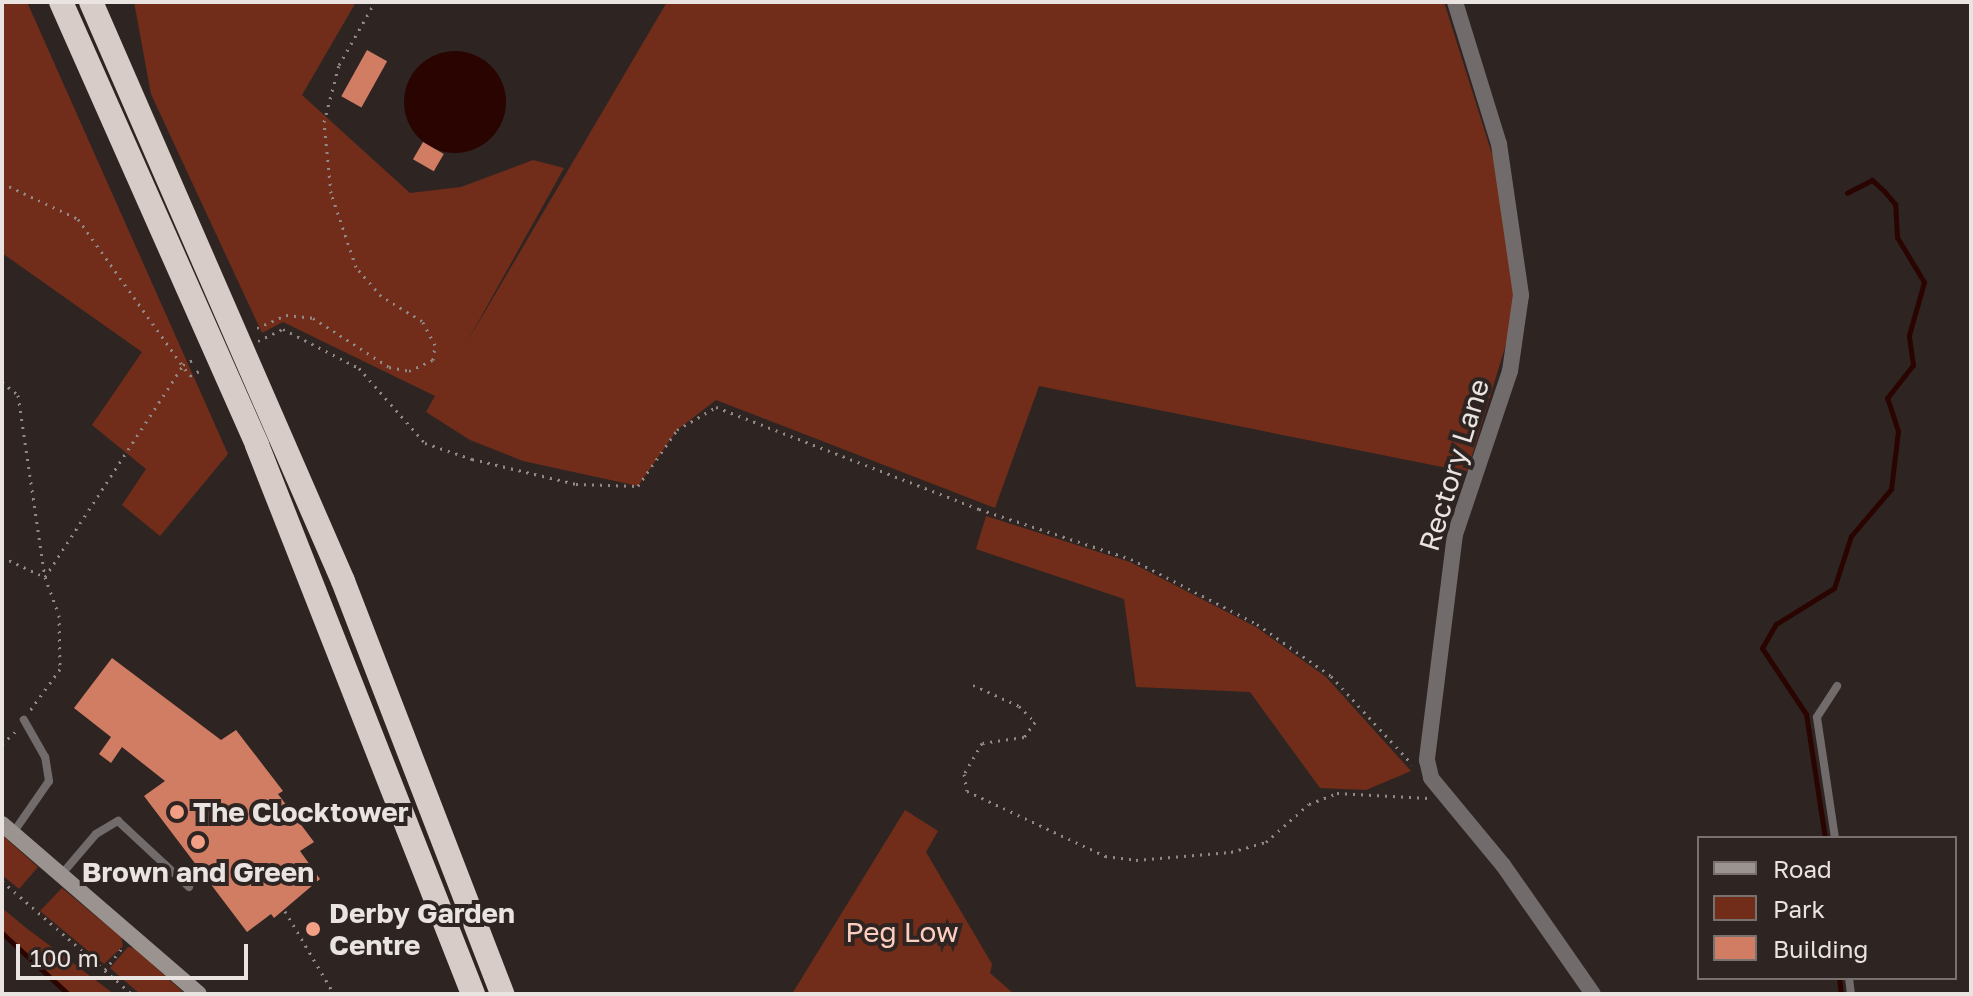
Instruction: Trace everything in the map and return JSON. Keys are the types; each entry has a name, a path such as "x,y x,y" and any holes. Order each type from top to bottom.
{"highway":[{"path":"61,2 263,459 473,994"},
{"path":"91,2 343,581 502,994"}],"main road":[{"path":"8,828 199,994"}],"street":[{"name":"Rectory Lane","path":"1431,778 1427,760 1438,640 1455,534 1510,371 1521,295 1499,144 1455,2"},
{"path":"1431,778 1593,994"}],"lane":[{"path":"1835,836 1817,717 1837,686"},
{"path":"8,828 49,781 45,757 24,720"},
{"path":"61,875 96,834 118,821 189,887"}],"path":[{"path":"257,328 286,315 313,318 389,367 409,371 433,360 435,345 422,321 381,296 356,267 331,193 324,122 339,65 375,2"},
{"path":"2,183 78,219 190,376 199,371"},
{"path":"250,345 283,329 359,368 425,443 576,484 638,486 677,430 716,407 979,509 1131,559 1229,609 1331,676 1431,778"},
{"path":"45,577 183,365 195,359"},
{"path":"2,382 18,395 45,577 59,615 60,669 24,720 2,744"},
{"path":"2,557 45,577"},
{"path":"973,685 1019,706 1035,722 1024,737 982,743 964,774 967,791 1123,860 1231,852 1266,842 1321,796 1448,798"},
{"path":"2,881 132,994"},
{"path":"285,911 334,994"},
{"path":"105,970 132,936"}],"green space":[{"path":"2,2 27,2 228,454 160,536 122,505 146,469 92,425 142,352 2,253"},
{"path":"134,2 356,2 302,95 410,193 461,187 533,160 564,168 467,342 667,2 1444,2 1498,173 1521,295 1467,472 1039,386 995,508 716,400 677,430 638,486 523,461 470,440 426,412 435,396 283,322 262,333 151,94"},
{"path":"986,516 1130,562 1256,627 1326,677 1411,771 1366,790 1320,788 1250,692 1136,687 1124,599 976,549"},
{"name":"Peg Low","path":"905,810 938,831 926,852 992,964 990,973 1014,994 792,994"},
{"path":"2,835 38,867 19,889 2,875"},
{"path":"62,888 121,937 123,946 104,964 40,911"},
{"path":"2,908 114,994 71,994 2,933"},
{"path":"128,947 134,948 185,994 140,994 110,968"}],"shaded area":[{"path":"455,51 475,55 491,66 502,82 506,102 502,122 491,138 475,149 455,153 435,149 419,138 408,122 404,102 408,82 419,66 435,55"}],"building":[{"path":"367,50 387,61 361,108 341,96"},
{"path":"423,142 444,154 434,171 413,159"},
{"path":"112,658 221,740 236,730 283,791 278,794 314,842 300,851 320,879 274,918 271,914 247,932 144,796 165,781 122,747 111,763 99,754 111,737 74,708"}],"waterway":[{"path":"1825,836 1806,714 1762,648 1776,624 1834,588 1851,536 1891,489 1898,431 1887,398 1913,365 1909,335 1924,282 1897,237 1895,204 1885,192 1872,180 1847,193"},
{"path":"2,933 68,994"},
{"path":"1839,980 1841,994"}],"place":[{"name":"The Clocktower","path":"177,812"},
{"name":"Brown and Green","path":"198,842"},
{"name":"Derby Garden Centre","path":"313,929"}]}
